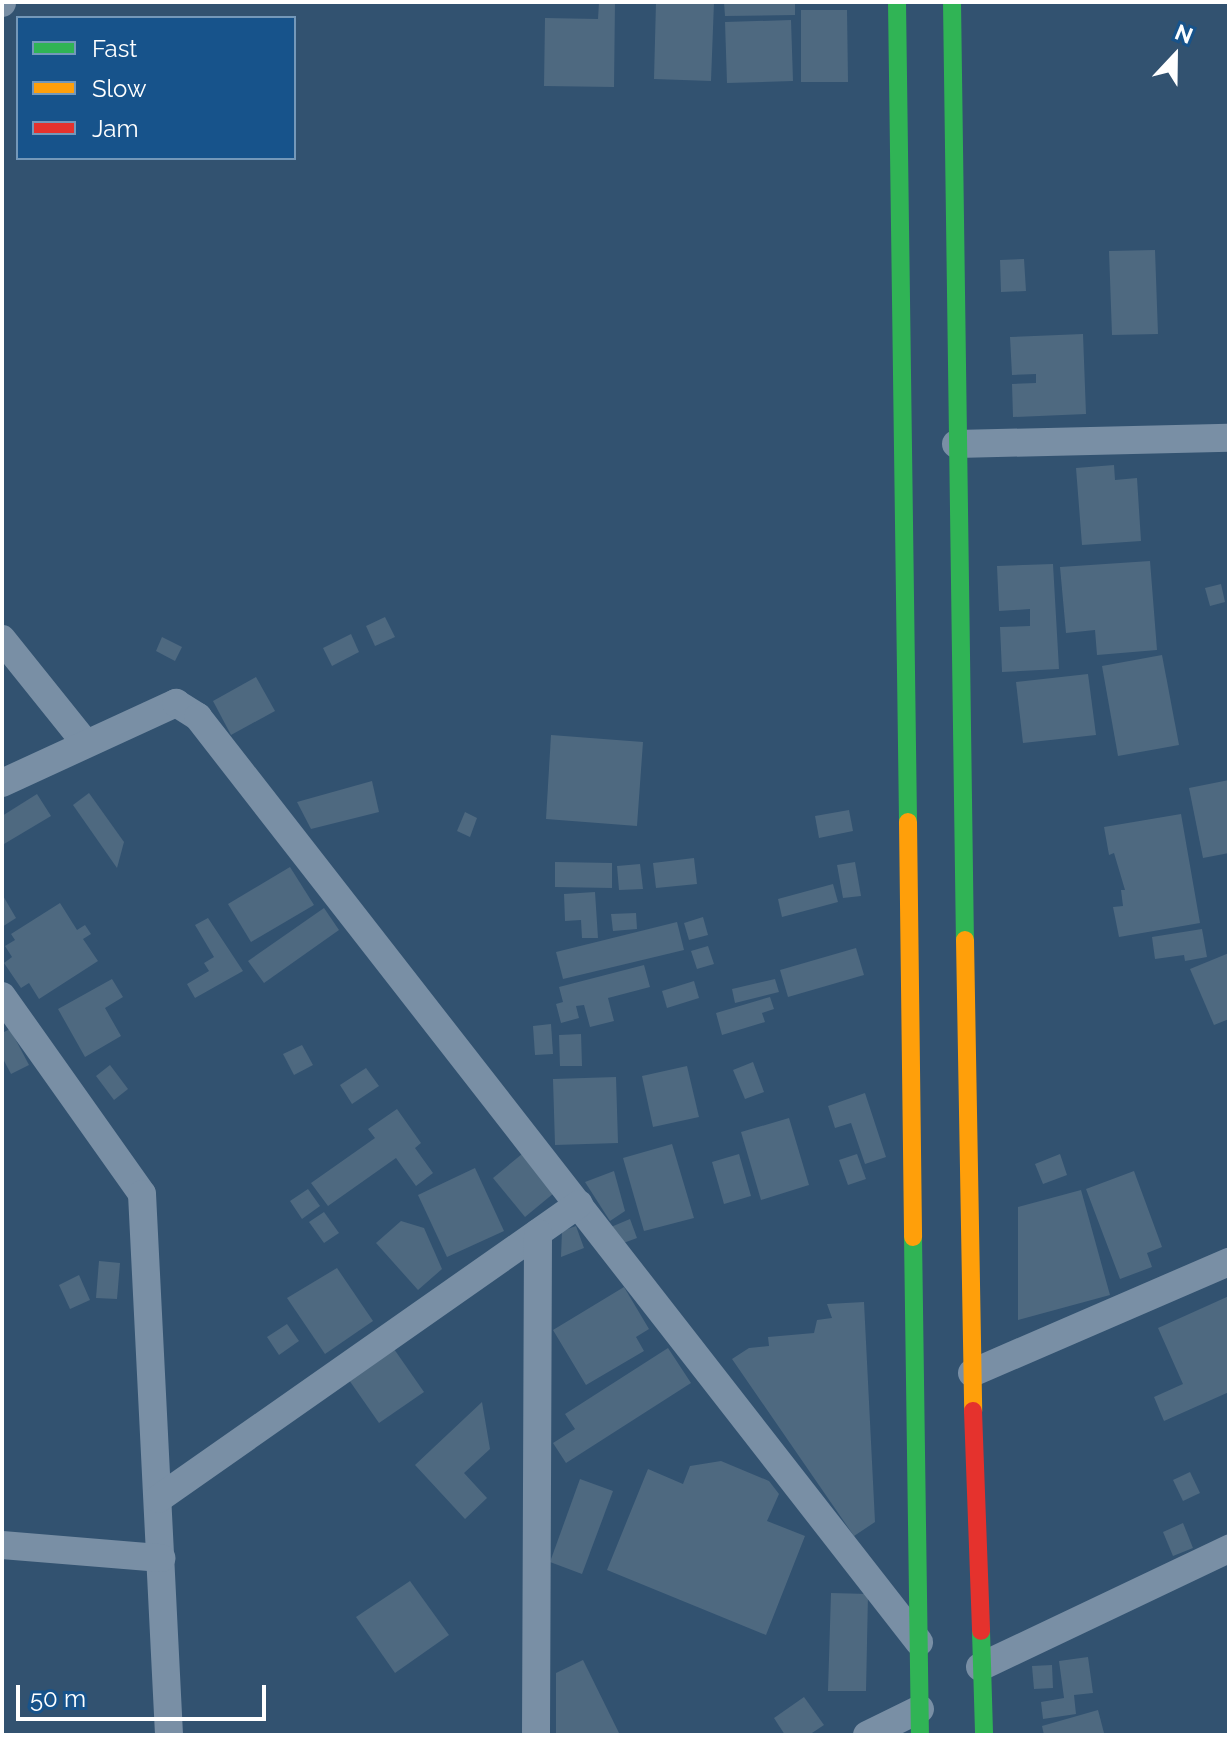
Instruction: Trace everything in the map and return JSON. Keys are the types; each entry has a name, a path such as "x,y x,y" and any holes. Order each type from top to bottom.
{"street":[{"path":"867,1735 920,1722 897,2"},
{"path":"952,2 956,444 972,1373 984,1735"},
{"path":"956,444 1229,438"},
{"path":"2,639 86,744"},
{"path":"2,783 176,703 198,717 919,1642"},
{"path":"2,996 142,1194 169,1735"},
{"path":"158,1499 579,1204"},
{"path":"536,1735 538,1233"},
{"path":"972,1373 1229,1262"},
{"path":"2,1545 161,1558"},
{"path":"980,1667 1229,1549"}],"building":[{"path":"599,2 615,2 614,87 544,86 545,18 598,19"},
{"path":"656,2 714,2 711,81 654,79"},
{"path":"724,2 795,2 795,15 725,16"},
{"path":"801,10 847,10 848,82 801,82"},
{"path":"791,20 793,81 727,83 725,22"},
{"path":"1155,250 1158,334 1112,335 1109,251"},
{"path":"1024,259 1026,291 1001,292 1000,260"},
{"path":"1083,334 1086,414 1013,417 1012,384 1036,383 1036,374 1012,375 1010,337"},
{"path":"1114,465 1115,480 1137,478 1141,541 1082,545 1076,468"},
{"path":"1150,561 1157,650 1097,655 1095,630 1066,633 1060,567"},
{"path":"1053,564 1059,669 1002,672 1000,627 1030,626 1030,609 999,611 997,566"},
{"path":"1221,584 1225,602 1210,606 1205,588"},
{"path":"385,617 395,637 375,646 366,626"},
{"path":"351,634 359,652 332,666 323,648"},
{"path":"162,637 182,647 175,661 156,651"},
{"path":"1162,655 1179,745 1118,756 1102,666"},
{"path":"1088,674 1096,735 1023,743 1016,682"},
{"path":"256,677 275,711 231,735 213,701"},
{"path":"551,735 643,742 637,826 546,819"},
{"path":"1229,780 1229,853 1203,858 1189,788"},
{"path":"372,781 379,812 311,829 297,802"},
{"path":"89,793 124,842 117,868 73,805"},
{"path":"37,794 51,816 4,844 2,816"},
{"path":"849,810 853,831 819,838 815,816"},
{"path":"465,812 477,818 470,837 457,831"},
{"path":"1181,814 1200,923 1119,937 1113,907 1123,906 1121,890 1125,890 1114,853 1109,855 1104,827"},
{"path":"694,858 697,884 656,888 653,863"},
{"path":"555,862 612,863 612,888 555,887"},
{"path":"855,862 861,896 843,898 837,865"},
{"path":"640,864 643,889 619,890 617,866"},
{"path":"290,867 314,905 251,942 228,904"},
{"path":"833,884 838,902 782,917 778,899"},
{"path":"595,892 598,938 582,938 581,920 565,921 564,894"},
{"path":"2,894 16,918 2,927"},
{"path":"60,903 77,930 85,925 91,934 83,939 98,961 39,999 29,983 21,988 4,963 12,957 5,946 15,940 11,934"},
{"path":"324,908 339,930 264,983 248,961"},
{"path":"636,913 637,929 613,931 611,914"},
{"path":"703,917 708,935 689,940 684,923"},
{"path":"208,918 243,971 195,998 187,984 209,971 204,963 214,957 195,925"},
{"path":"677,922 684,950 563,979 556,952"},
{"path":"1202,929 1207,957 1185,961 1184,955 1155,959 1152,937"},
{"path":"708,946 714,964 697,969 691,951"},
{"path":"856,948 864,975 788,997 780,970"},
{"path":"1229,953 1229,1019 1214,1025 1190,969"},
{"path":"644,965 650,987 608,998 614,1021 590,1027 584,1005 576,1006 579,1018 561,1023 556,1004 563,1002 559,987"},
{"path":"112,979 123,997 105,1008 121,1036 85,1057 58,1009"},
{"path":"775,979 779,992 735,1003 732,989"},
{"path":"694,981 699,998 667,1008 662,991"},
{"path":"770,997 774,1009 762,1013 765,1022 722,1035 716,1013"},
{"path":"551,1024 553,1054 535,1055 533,1026"},
{"path":"10,1029 29,1065 11,1074 2,1057 2,1033"},
{"path":"581,1034 582,1066 560,1066 559,1035"},
{"path":"302,1045 313,1065 294,1075 283,1054"},
{"path":"753,1062 764,1092 745,1099 733,1070"},
{"path":"110,1065 128,1089 114,1100 96,1076"},
{"path":"687,1066 699,1117 653,1127 642,1076"},
{"path":"366,1068 379,1086 352,1104 340,1085"},
{"path":"616,1077 618,1143 555,1145 553,1079"},
{"path":"865,1093 886,1157 865,1164 851,1123 835,1128 828,1106"},
{"path":"397,1109 421,1143 415,1148 433,1173 416,1186 396,1158 328,1206 311,1183 375,1138 368,1129"},
{"path":"789,1118 809,1185 761,1200 741,1132"},
{"path":"672,1144 694,1218 644,1231 623,1158"},
{"path":"522,1154 554,1193 525,1217 493,1178"},
{"path":"739,1154 751,1196 724,1204 712,1162"},
{"path":"857,1154 866,1179 848,1185 839,1160"},
{"path":"1060,1154 1067,1175 1043,1184 1035,1164"},
{"path":"475,1168 504,1231 447,1257 418,1195"},
{"path":"614,1171 625,1211 610,1221 585,1182"},
{"path":"1134,1171 1162,1247 1147,1253 1152,1267 1120,1279 1086,1189"},
{"path":"308,1189 320,1206 302,1219 290,1201"},
{"path":"1081,1190 1110,1295 1018,1320 1018,1207"},
{"path":"324,1212 339,1233 324,1243 309,1222"},
{"path":"630,1219 637,1238 618,1245 611,1227"},
{"path":"401,1221 424,1228 442,1269 418,1290 376,1243"},
{"path":"576,1226 584,1248 561,1257 562,1231"},
{"path":"99,1261 120,1263 117,1299 96,1298"},
{"path":"337,1268 373,1321 325,1354 287,1298"},
{"path":"79,1275 90,1300 70,1309 59,1285"},
{"path":"624,1287 649,1329 636,1337 644,1351 586,1385 553,1330"},
{"path":"1229,1296 1229,1392 1164,1421 1154,1397 1183,1384 1158,1328"},
{"path":"864,1302 875,1522 854,1536 732,1359 749,1348 769,1346 768,1337 814,1333 817,1320 832,1318 827,1304"},
{"path":"287,1324 299,1341 279,1355 267,1337"},
{"path":"668,1348 691,1383 566,1463 553,1443 575,1429 565,1414"},
{"path":"394,1349 424,1392 379,1423 349,1380"},
{"path":"482,1402 490,1449 464,1473 487,1498 465,1519 415,1465"},
{"path":"721,1461 769,1481 779,1494 767,1521 805,1536 766,1635 607,1570 648,1469 683,1484 690,1466"},
{"path":"1190,1472 1200,1493 1183,1501 1173,1480"},
{"path":"580,1479 613,1491 582,1574 550,1562"},
{"path":"1183,1523 1193,1548 1173,1556 1163,1532"},
{"path":"410,1581 449,1635 395,1673 356,1617"},
{"path":"831,1593 868,1594 866,1691 828,1691"},
{"path":"1088,1657 1093,1693 1074,1695 1076,1714 1043,1719 1041,1702 1064,1698 1059,1661"},
{"path":"583,1660 620,1735 556,1735 556,1673"},
{"path":"1052,1665 1053,1688 1034,1689 1032,1666"},
{"path":"804,1697 824,1725 809,1735 785,1735 774,1718"},
{"path":"1098,1710 1104,1733 1044,1735 1042,1726"}],"traffic: fast":[{"path":"897,2 908,822"},
{"path":"952,2 965,940"},
{"path":"913,1237 920,1735"},
{"path":"981,1631 984,1735"}],"traffic: slow":[{"path":"908,822 913,1237"},
{"path":"965,940 973,1411"}],"traffic: jam":[{"path":"973,1411 981,1631"}]}
